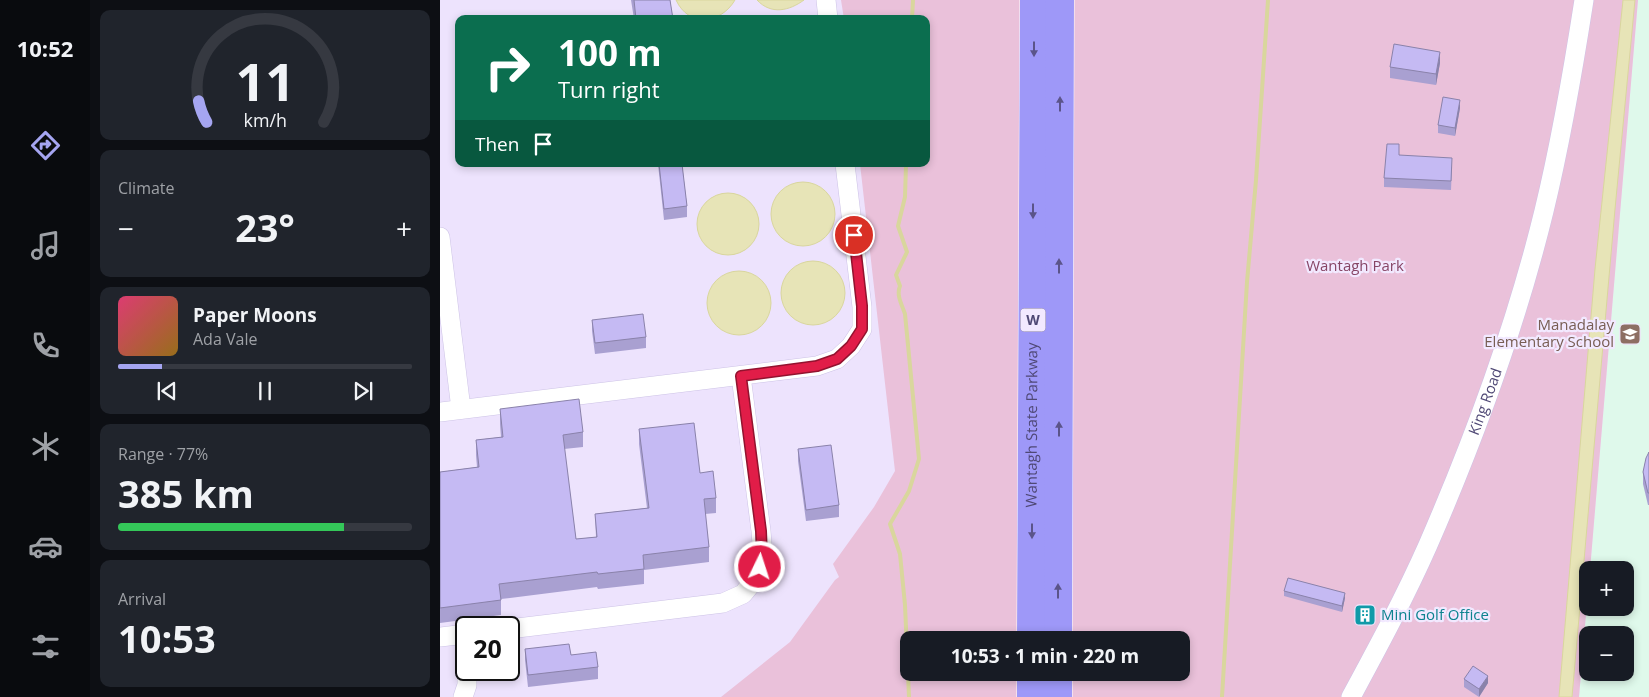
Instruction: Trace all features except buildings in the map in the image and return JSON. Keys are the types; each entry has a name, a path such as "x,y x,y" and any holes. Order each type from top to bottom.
{"highway":[{"name":"Wantagh State Parkway","path":"1031,631 1034,0"},
{"name":"Wantagh State Parkway","path":"1058,631 1060,0"},
{"path":"1031,681 1031,697"},
{"path":"1058,681 1058,697"}],"street":[{"path":"826,0 828,15"},
{"name":"King Road","path":"1351,697 1384,636 1427,547 1495,377 1544,211 1563,127 1584,0"},
{"path":"440,412 817,366 837,359 851,346 862,329 862,306 845,167"},
{"path":"440,237 461,409"},
{"path":"520,628 724,603 742,594 757,578 762,557 760,521 741,376"},
{"path":"440,637 455,635"},
{"path":"463,697 466,681"}],"shaded area":[{"path":"676,0 735,0 720,15 689,15"},
{"path":"757,0 804,0 792,7 780,10 768,8"},
{"path":"1623,0 1635,0 1584,561 1579,561 1579,616 1572,697 1559,697 1595,269"},
{"name":"Manadalay Elementary School","path":"1638,0 1649,0 1649,697 1579,697 1580,681 1634,681 1634,626 1585,626 1586,616 1634,616 1634,561 1591,561"},
{"path":"803,182 821,188 829,196 835,214 829,232 821,240 803,246 785,240 777,232 771,214 777,196 785,188"},
{"path":"722,193 734,193 750,202 757,212 759,224 757,236 750,246 734,255 722,255 711,250 702,241 697,230 697,218 702,207 711,198"},
{"path":"813,261 831,267 839,275 845,293 839,311 831,319 813,325 795,319 787,311 781,293 787,275 795,267"},
{"path":"739,271 757,277 765,285 771,303 765,321 757,329 739,335 721,329 713,321 707,303 713,285 721,277"}],"green space":[{"path":"841,0 1023,0 1021,631 900,631 900,681 1020,681 1020,697 721,697 790,642 839,577 833,564 874,507 895,471 860,167 930,167 930,15 843,15"},
{"name":"Wantagh Park","path":"1074,0 1638,0 1591,561 1579,561 1579,616 1586,616 1585,626 1579,626 1579,697 1072,697 1072,681 1190,681 1190,631 1072,631"}],"waterway":[{"path":"912,15 913,0"},
{"path":"1222,697 1247,282 1268,0"},
{"path":"906,167 905,197 898,226 907,252 896,275 900,286 899,296 905,314 919,459 909,491 890,524 900,554 905,605 909,697"}],"place":[{"name":"Manadalay Elementary School","path":"1630,334"},
{"name":"Mini Golf Office","path":"1365,615"}],"route":[{"path":"760,567 762,557 761,531 741,376 817,366 837,359 851,346 862,329 862,306 854,235"}]}
